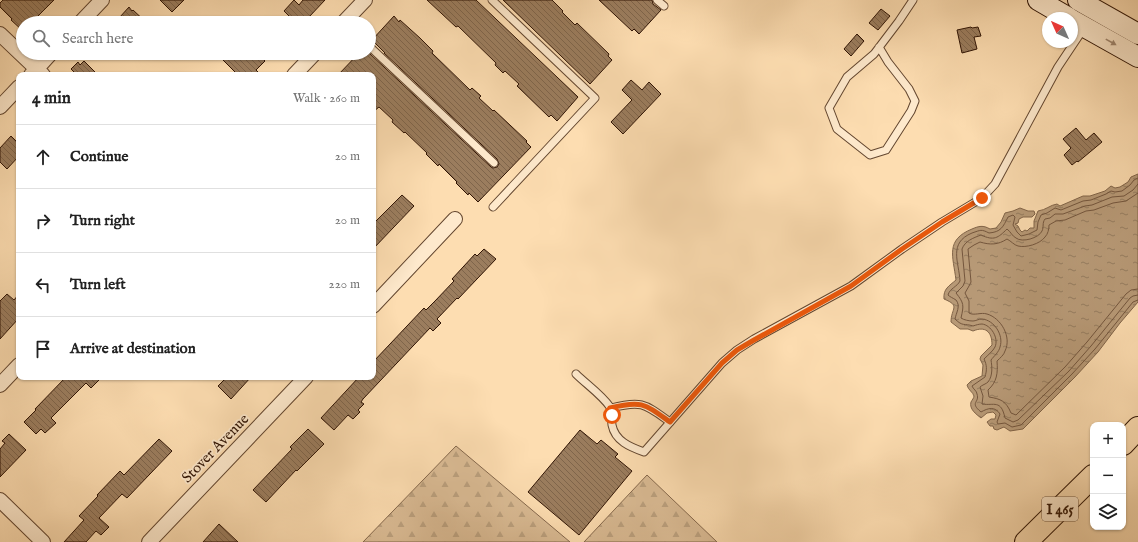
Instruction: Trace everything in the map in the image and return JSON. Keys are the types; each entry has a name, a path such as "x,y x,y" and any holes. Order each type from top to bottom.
{"highway":[{"path":"1126,441 1138,428"},
{"name":"I 465","path":"1026,542 1090,479"}],"main road":[{"path":"1038,0 1084,19 1138,34"},
{"path":"1078,0 1084,19 1138,57"}],"street":[{"path":"87,16 102,0"},
{"path":"350,16 365,0"},
{"path":"0,34 16,51"},
{"path":"24,60 35,72"},
{"path":"37,72 46,60"},
{"path":"297,72 308,60"},
{"path":"0,107 16,90"},
{"path":"376,303 455,219"},
{"path":"0,385 16,368"},
{"name":"Stover Avenue","path":"149,542 303,380"},
{"path":"0,500 43,542"}],"lane":[{"path":"492,0 595,98 493,207"},
{"path":"658,0 664,6"},
{"path":"879,47 888,62 909,89 914,101 911,111 886,150 870,155 837,129 829,108 847,77 874,54 879,47 899,21 913,0"},
{"path":"576,374 604,399 610,408 612,425 616,437 632,448 644,452 722,363 737,350 851,286 942,222 982,198 994,184 1084,19"},
{"path":"376,53 494,163"},
{"path":"610,408 634,403 644,405 670,422"}],"green space":[{"path":"456,446 570,542 363,542"},
{"path":"647,475 717,542 584,542"}],"water":[{"path":"1138,174 1138,302 1098,352 1023,429 1010,431 1004,427 997,430 994,429 993,426 990,426 987,422 991,419 995,419 996,415 993,412 987,413 981,418 975,413 971,407 971,402 974,396 967,385 971,381 982,376 983,365 980,359 992,345 991,336 987,331 981,329 973,331 968,329 960,329 951,322 954,306 949,301 944,299 944,293 956,280 953,256 954,244 963,233 974,228 981,226 990,229 996,228 1001,222 1005,213 1020,208 1028,211 1034,211 1035,214 1032,217 1023,217 1019,219 1018,223 1015,224 1022,232 1025,230 1027,231 1030,228 1034,228 1034,221 1038,211 1057,204 1060,206 1083,196 1090,196 1105,191 1111,186 1115,188 1120,187 1128,182 1131,177"}],"building":[{"path":"3,0 54,0 38,16 16,16 16,25 0,7 0,3"},
{"path":"160,0 184,0 172,12"},
{"path":"294,0 299,5 303,0 325,0 310,16 289,16 284,11"},
{"path":"427,0 476,0 578,97 557,121 551,115 549,117 517,86 519,84 505,71 503,73 495,65 496,63 458,26 456,27"},
{"path":"503,0 552,0 575,25 577,23 609,54 608,56 612,60 590,84"},
{"path":"599,0 652,0 653,4 661,10 639,34 634,29 632,31"},
{"path":"129,7 139,16 121,16"},
{"path":"881,9 890,16 878,30 869,23"},
{"path":"394,16 399,22 400,20 433,51 432,53 470,90 472,88 481,96 479,98 527,141 526,142 531,147 478,202 469,193 468,195 439,164 438,166 426,154 427,153 392,122 393,120 379,107 376,110 376,72 341,72 352,60 376,60 491,167 497,167 499,164 497,159 384,53 376,44 376,36"},
{"path":"978,27 981,36 974,37 977,49 962,53 957,30"},
{"path":"857,34 864,41 851,56 844,49"},
{"path":"223,60 265,61 256,70 258,72 235,72"},
{"path":"84,61 95,72 74,72 71,69 78,62 80,65"},
{"path":"631,80 642,90 649,82 661,94 623,134 611,122 632,100 622,90"},
{"path":"1076,128 1086,140 1094,133 1102,142 1078,162 1077,161 1072,165 1064,155 1071,148 1063,139"},
{"path":"11,136 16,141 16,159 7,169 0,162 0,148"},
{"path":"402,195 414,206 376,246 376,221"},
{"path":"484,249 496,259 437,319 441,323 433,331 430,328 363,399 361,402 364,404 358,410 360,412 353,419 348,415 334,430 321,418 356,380 376,380 376,359 424,308 426,310 454,281 452,279 475,254 477,256"},
{"path":"7,294 14,300 16,298 16,321 0,339 0,301"},
{"path":"63,380 99,380 91,388 86,383 51,418 56,423 45,433 41,429 36,434 24,422 36,410 35,409"},
{"path":"224,380 248,380 231,399 218,386"},
{"path":"308,429 324,444 297,471 296,470 266,502 253,490 292,449 290,447"},
{"path":"580,430 597,444 601,440 618,454 615,457 632,471 579,535 528,492"},
{"path":"9,434 26,450 0,477 0,449 5,443 2,441"},
{"path":"159,439 172,451 127,498 122,494 99,518 109,527 101,535 96,531 86,542 64,542 84,520 79,516 98,496 97,495 120,471 124,475"},
{"path":"219,524 238,542 203,542"}],"route":[{"path":"612,415 610,408 634,403 644,405 670,422 722,363 737,350 851,286 942,222 982,198"}]}
